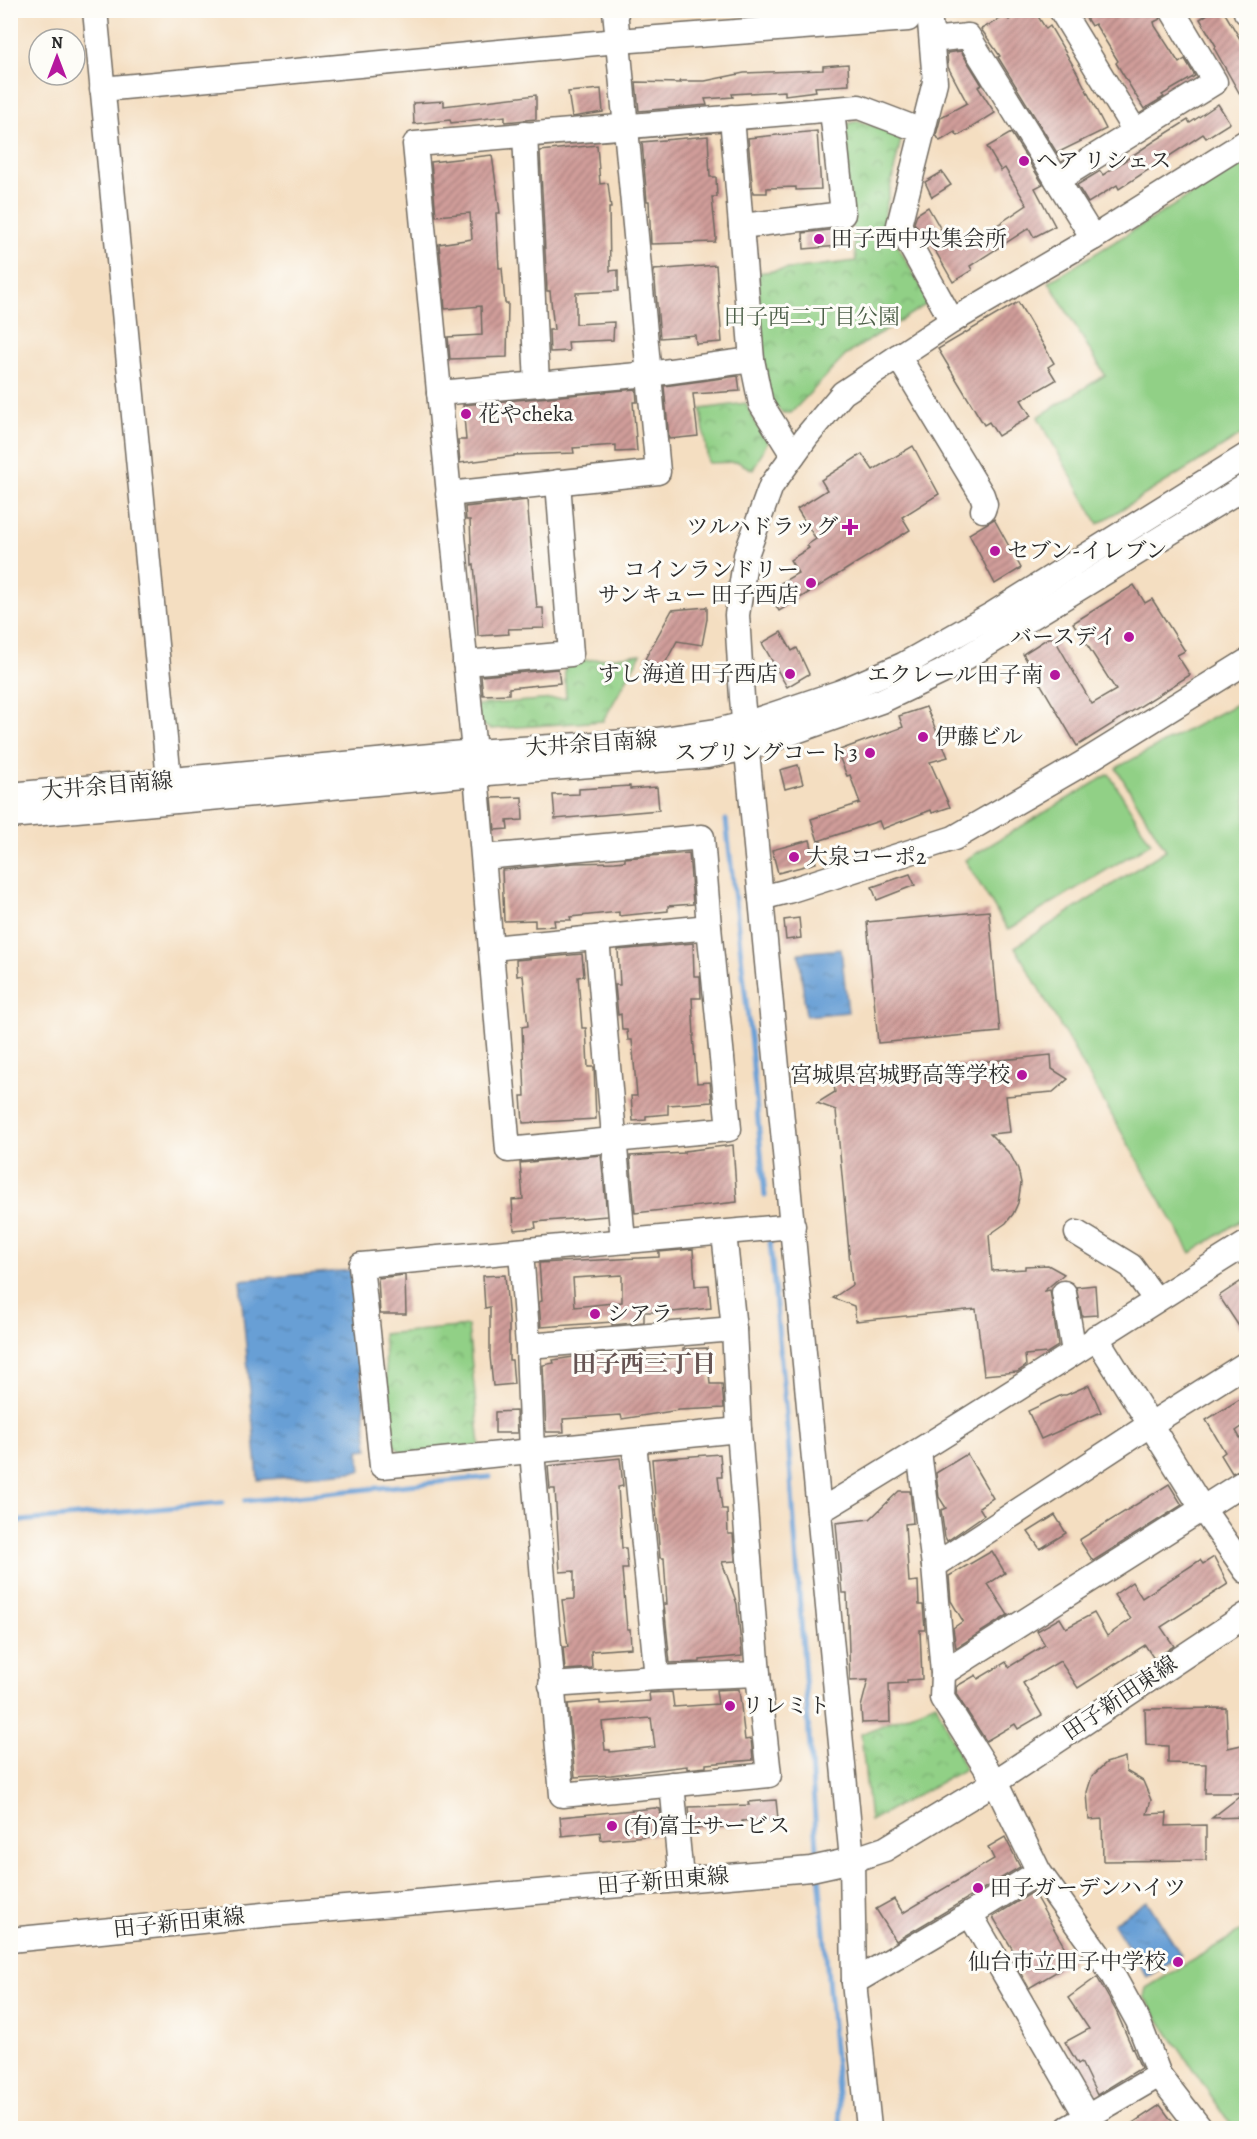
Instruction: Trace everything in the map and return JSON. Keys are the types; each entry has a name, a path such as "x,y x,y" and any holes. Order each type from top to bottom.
{"street":[{"path":"96,10 169,780"},
{"path":"448,494 658,472 615,10"},
{"path":"1061,10 1135,131"},
{"path":"1057,180 1215,82 1172,10"},
{"path":"102,89 919,15 932,40 935,82 899,225 952,321"},
{"path":"932,40 968,36 1093,238"},
{"path":"484,857 702,837 729,1129 508,1150 484,857 415,144 859,108 922,131"},
{"path":"741,226 843,214 832,110"},
{"path":"732,117 752,360 761,404 793,455"},
{"path":"525,134 537,384"},
{"path":"869,2128 854,1982 831,1865 820,1511 761,898 737,615 746,555 771,486 843,393 952,321 1093,238 1246,141"},
{"path":"898,357 982,495 985,504 983,510"},
{"path":"439,393 649,374 752,360"},
{"name":"大井余目南線","path":"10,795 169,780 475,763 657,740 745,724 841,692 903,665 993,614 1246,456"},
{"path":"465,663 571,654 558,482"},
{"path":"10,816 475,763 707,756 748,748 880,701 942,672 1246,486"},
{"path":"761,898 954,838 1080,765 1246,662"},
{"path":"492,948 709,927"},
{"path":"597,938 623,1241"},
{"path":"739,1430 382,1466 361,1265 793,1226"},
{"path":"521,1251 532,1452 561,1795 769,1775 758,1674 739,1430 734,1329 724,1233"},
{"path":"1077,1233 1131,1266 1156,1300"},
{"path":"820,1511 919,1452 1096,1337 1246,1244"},
{"path":"1064,1293 1074,1352"},
{"path":"528,1346 734,1329"},
{"path":"1096,1337 1202,1508 1246,1571"},
{"path":"934,1566 1150,1424 1246,1364"},
{"path":"634,1442 657,1678"},
{"path":"919,1452 934,1566 943,1673 942,1698 995,1782 1039,1872 1111,1972 1138,2021 1159,2074 1200,2128"},
{"path":"943,1673 1246,1481"},
{"name":"田子新田東線","path":"10,1940 273,1914 831,1865 885,1849 995,1782 1246,1615"},
{"path":"551,1685 758,1674"},
{"path":"672,1784 681,1878"},
{"path":"854,1982 1039,1872"},
{"path":"970,1914 1078,2123 1159,2074"}],"green space":[{"name":"田子西二丁目公園","path":"858,121 902,135 883,220 930,302 847,354 791,413 783,413 774,405 767,393 757,273 856,261 842,131 847,124"},
{"path":"1246,161 1246,432 1098,524 1038,417 1105,375 1049,282"},
{"path":"746,403 755,423 769,439 753,470 738,462 708,463 701,409"},
{"path":"641,654 603,721 490,729 479,723 477,705 566,698 564,663"},
{"path":"1246,699 1246,1217 1191,1253 1015,947 1166,850 1116,768"},
{"path":"1109,774 1151,843 1008,930 965,860"},
{"path":"468,1326 480,1446 403,1454 392,1443 383,1334"},
{"path":"936,1703 965,1769 870,1821 861,1734"},
{"path":"1246,1928 1246,2128 1233,2128 1144,1997 1146,1988"}],"water":[{"path":"841,949 848,1012 806,1016 799,953"},
{"path":"351,1270 368,1449 359,1450 361,1471 258,1480 240,1280"},
{"path":"1147,1901 1181,1955 1147,1977 1113,1923"}],"building":[{"path":"1023,10 1034,10 1046,29 1050,26 1106,129 1057,153 998,57 1000,56 981,29 1006,16 1009,20"},
{"path":"1081,10 1154,10 1160,19 1154,22 1155,26 1179,63 1185,59 1195,76 1162,95 1164,97 1144,109 1095,24 1091,26"},
{"path":"1214,10 1223,10 1246,49 1246,105 1200,19"},
{"path":"961,51 982,85 978,87 995,113 958,136 955,132 940,141 936,135 941,117 967,103 948,67 947,53"},
{"path":"848,64 849,85 815,87 816,91 785,95 785,91 732,94 733,97 705,99 707,105 639,111 636,82 705,81 744,73 823,70 823,66"},
{"path":"601,89 603,112 572,117 568,92"},
{"path":"536,95 536,119 505,122 505,116 451,123 450,120 414,124 413,103 444,101 444,106"},
{"path":"1218,104 1230,123 1206,138 1203,134 1119,189 1117,185 1088,203 1077,185 1100,171 1103,175 1188,120 1190,123"},
{"path":"817,131 821,189 767,188 767,193 753,193 748,138"},
{"path":"1011,133 1043,184 1035,188 1055,226 1034,237 1029,228 970,266 972,270 953,282 937,254 914,223 917,214 928,207 943,233 951,228 963,248 1027,205 1005,168 1001,171 987,147"},
{"path":"708,136 710,177 716,177 717,197 712,197 715,242 651,244 642,142"},
{"path":"597,145 600,184 608,183 611,208 609,208 610,271 618,270 618,291 576,293 576,324 614,322 613,340 568,342 569,351 550,352 549,330 554,330 550,291 547,291 540,151"},
{"path":"492,155 500,213 496,213 499,268 502,268 505,303 508,303 507,357 450,359 448,337 482,335 481,306 445,309 439,244 472,239 470,213 436,216 431,162"},
{"path":"942,172 951,185 932,197 925,182"},
{"path":"838,229 839,246 804,249 803,233"},
{"path":"716,265 722,342 696,344 695,335 660,338 654,270"},
{"path":"1018,302 1054,363 1048,367 1056,380 1021,400 1031,416 998,436 989,422 984,425 938,349"},
{"path":"738,376 740,391 693,394 698,436 669,439 664,386"},
{"path":"636,389 637,402 633,402 637,451 616,452 616,445 573,448 574,453 514,455 460,463 458,440 466,440 463,405"},
{"path":"913,446 939,494 902,517 910,530 779,611 767,591 798,573 790,560 809,548 807,545 816,539 797,509 827,490 821,480 862,454 873,470"},
{"path":"527,500 537,608 543,608 544,628 508,629 509,634 478,636 470,520 466,520 465,507"},
{"name":"セブン-イレブン","path":"994,519 1021,568 995,584 969,534"},
{"name":"バースデイ","path":"1134,585 1145,603 1152,599 1185,651 1177,655 1190,675 1077,746 1023,654 1048,638 1054,638 1092,704 1116,690 1073,623"},
{"path":"707,607 702,645 677,641 662,669 645,659 672,610"},
{"path":"781,632 792,651 797,648 809,674 787,687 762,643"},
{"path":"558,669 560,683 509,688 509,694 483,695 481,676"},
{"path":"926,707 948,757 930,762 950,807 932,813 931,810 882,829 879,821 818,841 811,819 860,803 850,775 847,776 837,751 903,727 899,716"},
{"path":"798,765 803,784 785,789 780,770"},
{"path":"630,786 630,789 657,787 659,810 555,819 553,795 579,794 579,789"},
{"path":"522,797 523,820 507,821 508,829 495,830 492,798"},
{"name":"大泉コーポ2","path":"810,840 816,863 778,873 772,850"},
{"path":"689,853 693,904 668,906 668,911 619,916 619,912 570,917 571,920 554,920 555,926 535,927 535,920 504,921 502,870 575,863 615,862 625,861 625,858"},
{"path":"910,874 915,885 877,900 872,887"},
{"path":"989,911 1000,1032 878,1043 867,922"},
{"path":"799,918 801,938 786,940 784,920"},
{"path":"693,943 694,976 700,976 701,998 692,998 697,1083 710,1082 712,1102 668,1105 668,1114 646,1116 646,1120 633,1121 631,1096 637,1096 632,1040 628,1040 627,1030 622,1030 621,1014 618,1015 615,985 620,985 618,950"},
{"path":"582,954 584,976 578,977 582,1028 586,1028 588,1067 594,1067 596,1119 523,1123 521,1096 525,1096 522,1027 528,1026 523,975 517,976 516,960"},
{"path":"1051,1055 1052,1069 1068,1079 1053,1092 1006,1096 1010,1132 990,1134 1010,1154 1018,1169 1021,1183 1018,1203 1013,1214 1006,1223 989,1235 992,1271 1048,1265 1064,1274 1044,1291 1050,1290 1058,1346 1047,1353 1025,1355 1026,1366 1017,1372 984,1375 976,1309 856,1321 854,1306 833,1298 852,1285 836,1110 817,1103 835,1092 833,1077"},
{"path":"733,1145 737,1202 635,1213 630,1156 684,1153 684,1151"},
{"path":"601,1155 607,1216 535,1222 536,1228 514,1230 512,1200 523,1199 520,1163"},
{"path":"693,1249 695,1286 709,1285 711,1308 644,1312 644,1322 541,1327 539,1302 542,1301 539,1263 659,1257 659,1252","holes":["622,1275 622,1302 575,1307 573,1278"]},
{"path":"405,1275 406,1314 380,1314 378,1278"},
{"path":"505,1275 509,1360 512,1360 514,1384 493,1386 490,1356 490,1307 485,1308 483,1276"},
{"path":"1240,1282 1246,1291 1246,1337 1219,1296"},
{"path":"1095,1285 1097,1315 1082,1316 1076,1287"},
{"path":"707,1348 710,1384 722,1384 724,1408 679,1410 622,1419 621,1415 563,1419 564,1432 546,1432 543,1365 554,1363 553,1360 587,1355 646,1351 647,1360 683,1357 683,1349"},
{"path":"1089,1385 1101,1412 1041,1439 1028,1411"},
{"path":"1240,1399 1246,1411 1246,1424 1236,1431 1246,1448 1246,1467 1232,1473 1221,1455 1225,1452 1206,1420"},
{"path":"516,1411 517,1433 495,1433 495,1412"},
{"path":"720,1454 722,1477 718,1477 722,1509 727,1509 728,1534 733,1534 735,1561 722,1562 737,1604 742,1656 700,1660 700,1662 670,1663 664,1604 667,1604 664,1558 660,1558 652,1459"},
{"path":"967,1454 993,1498 979,1507 984,1515 947,1541 941,1510 946,1508 939,1497 936,1473"},
{"path":"620,1458 623,1486 618,1487 622,1548 626,1548 628,1569 622,1569 627,1629 630,1629 631,1648 591,1651 592,1668 565,1670 563,1647 568,1647 562,1600 574,1599 574,1571 560,1572 555,1489 550,1489 548,1466"},
{"path":"1169,1484 1182,1505 1093,1561 1079,1540"},
{"path":"899,1491 910,1491 913,1523 905,1524 909,1582 918,1581 919,1605 923,1605 925,1630 920,1630 922,1679 889,1684 890,1722 862,1723 861,1707 868,1680 850,1681 847,1593 842,1593 836,1523 870,1519"},
{"path":"1055,1515 1066,1533 1040,1549 1028,1532"},
{"path":"992,1551 1005,1573 988,1584 1008,1615 956,1648 953,1628 963,1621 951,1601 949,1576"},
{"path":"1214,1557 1228,1584 1161,1627 1174,1646 1154,1659 1145,1645 1078,1688 1060,1661 1023,1683 1042,1715 1018,1729 1015,1724 986,1741 956,1694 957,1686 976,1675 978,1679 1006,1662 1009,1667 1045,1645 1037,1631 1060,1618 1066,1628 1094,1613 1107,1636 1131,1619 1114,1595 1132,1582 1142,1598 1200,1560 1203,1564"},
{"path":"739,1689 745,1740 751,1739 753,1760 706,1764 706,1767 687,1769 687,1766 575,1777 568,1704 600,1701 600,1704 650,1701 649,1693 672,1692 674,1707 718,1704 716,1690","holes":["651,1718 655,1747 610,1752 610,1750 605,1750 602,1722"]},
{"path":"1226,1708 1228,1748 1246,1744 1246,1817 1212,1818 1244,1793 1205,1793 1206,1764 1168,1763 1168,1746 1146,1745 1145,1709"},
{"path":"1125,1757 1126,1771 1143,1781 1151,1800 1147,1814 1167,1813 1166,1826 1206,1825 1206,1860 1103,1861 1102,1819 1089,1820 1087,1792 1092,1776 1106,1763"},
{"path":"776,1800 778,1819 742,1821 742,1826 691,1829 689,1807 749,1805 748,1802"},
{"path":"660,1809 662,1831 658,1831 658,1835 601,1840 600,1832 562,1836 560,1817"},
{"name":"田子ガーデンハイツ","path":"1005,1837 1020,1867 896,1941 876,1909 894,1899 903,1913 994,1859 988,1847"},
{"path":"1033,1892 1073,1962 1029,1988 1012,1958 1016,1955 993,1917"},
{"path":"1097,1977 1116,2011 1141,2068 1097,2095 1081,2062 1078,2064 1065,2042 1089,2029 1068,1998"},
{"path":"1160,2105 1177,2128 1125,2128"}],"waterway":[{"path":"726,820 765,1196"},
{"path":"770,1241 788,1437 818,1861"},
{"path":"245,1501 490,1477"},
{"path":"10,1522 222,1503"},
{"path":"819,1874 841,2128"}],"place":[{"name":"ヘア リシェス","path":"1024,161"},
{"name":"田子西中央集会所","path":"819,239"},
{"name":"花やcheka","path":"466,414"},
{"name":"ツルハドラッグ","path":"850,527"},
{"name":"セブン-イレブン","path":"995,551"},
{"name":"コインランドリー サンキュー 田子西店","path":"811,583"},
{"name":"バースデイ","path":"1129,637"},
{"name":"すし海道 田子西店","path":"790,674"},
{"name":"エクレール田子南","path":"1055,675"},
{"name":"伊藤ビル","path":"923,737"},
{"name":"スプリングコート3","path":"870,753"},
{"name":"大泉コーポ2","path":"794,857"},
{"name":"宮城県宮城野高等学校","path":"1022,1075"},
{"name":"シアラ","path":"595,1314"},
{"name":"リレミト","path":"730,1706"},
{"name":"(有)富士サービス","path":"612,1826"},
{"name":"田子ガーデンハイツ","path":"978,1888"},
{"name":"仙台市立田子中学校","path":"1178,1962"}],"district":[{"name":"田子西三丁目","path":"644,1364"}]}
